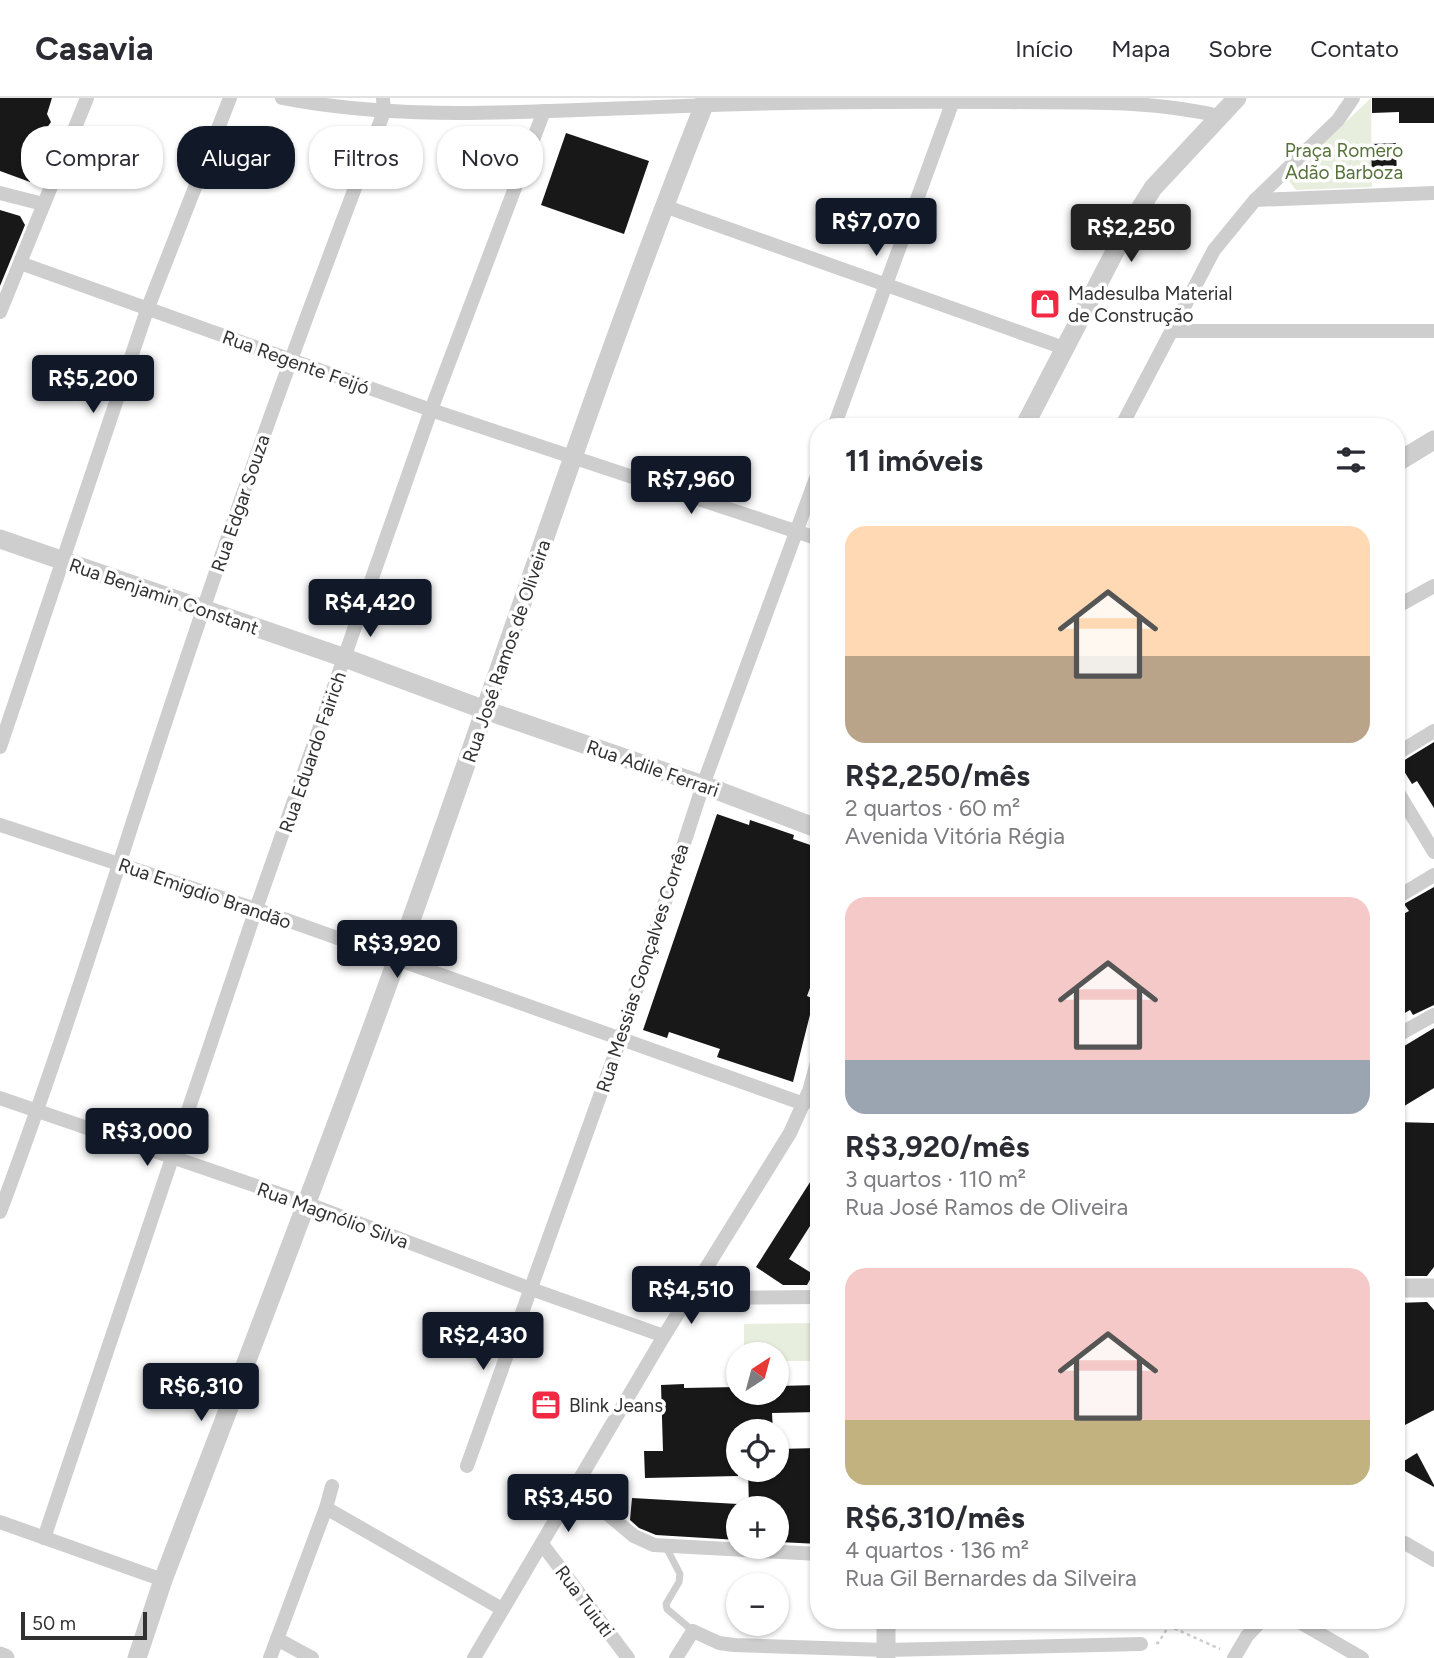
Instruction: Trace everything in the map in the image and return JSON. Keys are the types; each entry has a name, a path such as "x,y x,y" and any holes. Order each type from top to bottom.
{"street":[{"path":"0,312 87,98"},
{"path":"0,747 146,310 230,98"},
{"path":"282,98 321,106 384,105 544,111 705,101 953,100 1147,104 1185,108 1219,116"},
{"path":"1029,418 1124,234 1153,188 1237,98"},
{"path":"1126,418 1174,331 1214,250 1255,200 1338,120 1353,98"},
{"path":"837,418 953,100"},
{"name":"Rua José Ramos de Oliveira","path":"140,1657 163,1580 397,961 573,459 664,206 705,101"},
{"name":"Rua Edgar Souza","path":"0,1212 38,1111 203,609 289,359 384,105"},
{"name":"Rua Eduardo Fairich","path":"44,1538 256,909 431,410 544,111"},
{"path":"0,193 43,204"},
{"path":"1255,200 1434,193"},
{"path":"664,206 1064,348"},
{"name":"Rua Regente Feijó","path":"20,263 431,410 810,536"},
{"path":"1174,331 1434,331"},
{"path":"1405,457 1434,439"},
{"name":"Rua Messias Gonçalves Corrêa","path":"467,1466 620,1040 703,785 810,495"},
{"name":"Rua Benjamin Constant","path":"0,540 345,658 485,710"},
{"path":"1405,602 1434,586"},
{"name":"Rua Adile Ferrari","path":"485,710 703,785 810,826"},
{"path":"1405,749 1434,731"},
{"path":"1405,804 1434,852"},
{"name":"Rua Emigdio Brandão","path":"0,825 256,909 804,1104"},
{"path":"1405,893 1434,875"},
{"path":"1405,1031 1434,1015"},
{"path":"474,1658 664,1336 790,1133 810,1084"},
{"name":"Rua Magnólio Silva","path":"0,1098 306,1203 531,1289 664,1336"},
{"path":"1405,1288 1434,1287"},
{"path":"689,1298 810,1297"},
{"path":"270,1658 332,1486"},
{"path":"575,1487 643,1541 666,1547 810,1554"},
{"path":"326,1508 502,1609"},
{"path":"0,1522 163,1580"},
{"path":"1405,1543 1434,1560"},
{"name":"Rua Tuiuti","path":"542,1544 628,1658"},
{"path":"886,1629 886,1654"},
{"path":"1235,1657 1254,1629"},
{"path":"1312,1629 1362,1658"},
{"path":"676,1658 693,1631 719,1643 734,1645 886,1654 1096,1643 1140,1644"},
{"path":"277,1639 312,1658"},
{"path":"1087,1658 1096,1643"},
{"path":"0,1656 5,1658"}],"lane":[{"path":"666,1547 680,1574 679,1582 666,1604 667,1609 693,1631"}],"path":[{"path":"1140,1644 1158,1643 1167,1629"},
{"path":"1175,1629 1235,1657"}],"green space":[{"name":"Praça Romero Adão Barboza","path":"1371,98 1372,187 1296,190 1289,181 1292,173"},
{"path":"810,1323 810,1361 789,1361 789,1342 744,1342 744,1324"}],"building":[{"path":"0,98 52,98 47,114 51,122 48,126 21,126 21,179 0,171"},
{"path":"1372,98 1434,98 1434,123 1399,123 1399,112 1372,113"},
{"path":"566,133 649,161 624,234 541,205"},
{"path":"1396,143 1397,180 1372,180 1371,144"},
{"path":"0,210 20,216 25,225 0,286"},
{"path":"1434,742 1434,808 1417,781 1412,784 1405,773 1405,760"},
{"path":"717,814 749,825 750,820 794,835 793,839 810,845 810,988 807,996 810,997 810,1015 793,1082 717,1057 720,1049 669,1032 667,1038 643,1030"},
{"path":"1434,887 1434,1005 1413,1015 1410,1010 1405,1013 1405,913 1409,911 1405,903"},
{"path":"1434,1028 1434,1088 1405,1106 1405,1046"},
{"path":"1405,1122 1434,1123 1434,1267 1427,1276 1405,1276"},
{"path":"810,1182 810,1226 789,1259 810,1272 807,1285 783,1285 756,1267"},
{"path":"1427,1302 1434,1310 1434,1410 1405,1425 1405,1303"},
{"path":"684,1384 684,1388 726,1387 726,1405 789,1405 789,1386 810,1385 810,1412 772,1413 772,1419 726,1419 726,1476 645,1478 644,1451 663,1451 661,1385"},
{"path":"810,1448 810,1544 789,1542 789,1496 749,1496 748,1482 789,1482 789,1449"},
{"path":"1417,1453 1434,1487 1405,1471 1405,1460"},
{"path":"632,1498 726,1503 726,1539 656,1535 639,1528 630,1520"}],"place":[{"name":"Madesulba Material de Construção","path":"1045,304"},
{"name":"Blink Jeans","path":"546,1405"}]}
